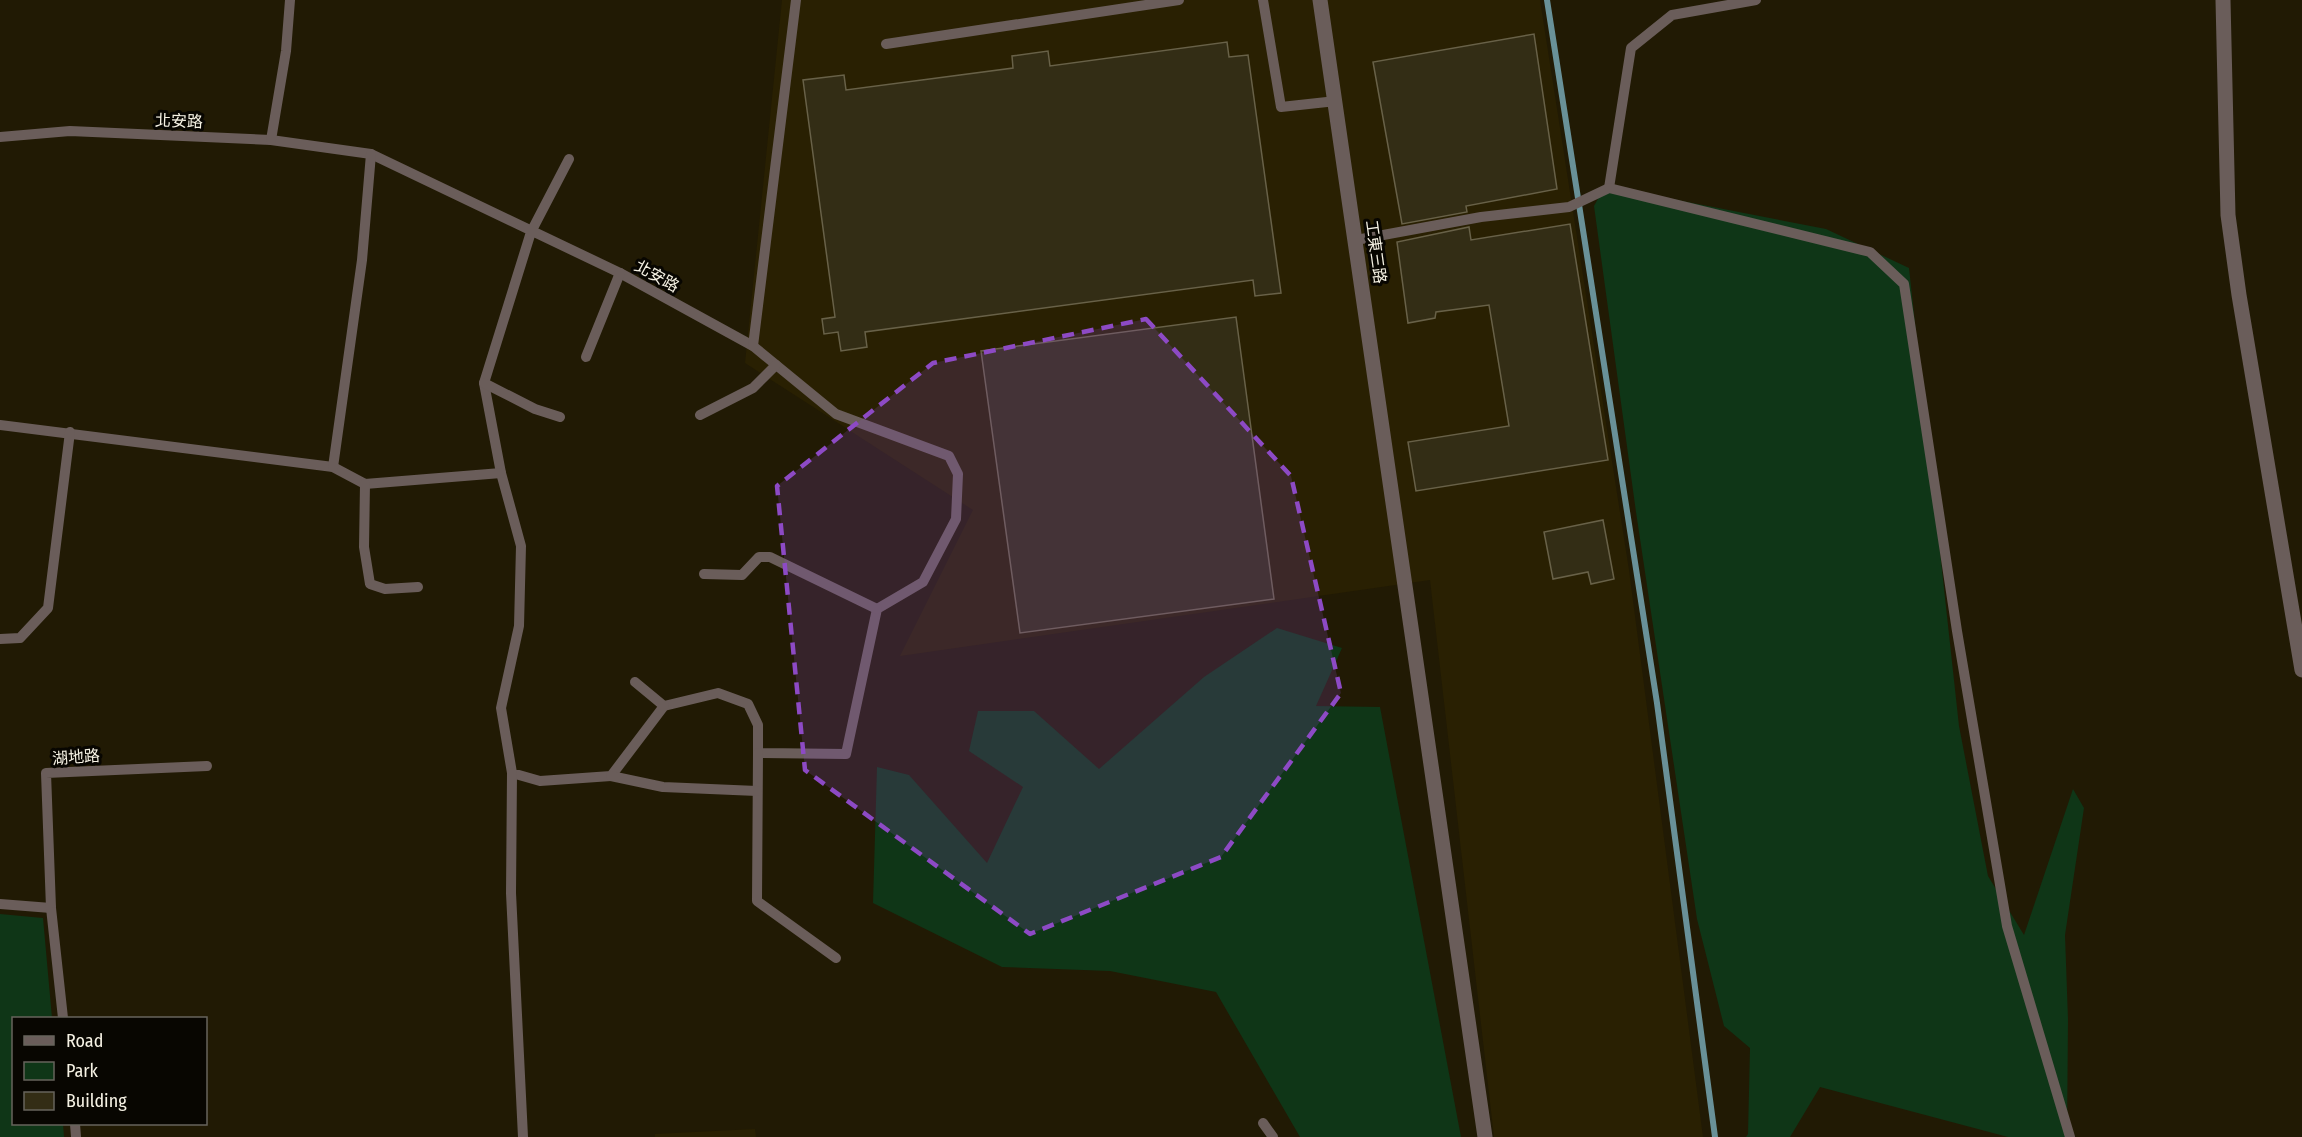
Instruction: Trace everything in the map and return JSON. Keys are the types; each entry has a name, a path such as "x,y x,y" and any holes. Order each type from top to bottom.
{"street":[{"name":"工東三路","path":"1320,0 1485,1137"},
{"path":"2223,0 2228,215 2238,295 2302,670"}],"lane":[{"path":"270,140 286,51 290,0"},
{"path":"753,346 796,0"},
{"path":"886,44 1179,0"},
{"path":"1263,0 1281,107 1336,100"},
{"path":"1609,188 1631,48 1672,15 1756,0"},
{"name":"北安路","path":"0,137 70,131 270,140 371,154 620,273 753,346 836,414 949,456 958,474 956,519 923,582 877,609"},
{"path":"333,467 362,260 371,154"},
{"path":"523,1137 511,893 512,773 501,708 519,626 521,546 501,473 484,383 531,232 569,159"},
{"path":"1356,240 1481,217 1569,207 1609,188 1870,252 1904,284 1957,631 2007,926 2070,1137"},
{"path":"586,357 620,273"},
{"path":"700,415 753,388 776,365"},
{"path":"484,383 535,409 560,417"},
{"path":"0,425 70,432 333,467 365,484 501,473"},
{"path":"0,639 20,638 48,608 70,432"},
{"path":"365,484 364,548 370,584 385,589 418,587"},
{"path":"704,574 742,575 759,556 770,556 877,609 846,754 759,753"},
{"path":"634,682 664,706"},
{"path":"611,776 664,706 718,693 734,696 748,704 759,725 757,900 836,957"},
{"name":"湖地路","path":"63,1017 51,908 46,773 207,766"},
{"path":"512,773 540,781 611,776 663,787 757,791"},
{"path":"0,904 51,908"},
{"path":"1263,1123 1273,1137"}],"highlighted area":[{"path":"1146,319 1291,476 1341,693 1221,857 1030,934 805,770 777,486 933,363"}],"shaded area":[{"path":"782,0 1540,0 1629,570 1703,1137 1494,1137 1430,580 900,656 973,510 745,363"},
{"path":"755,1129 756,1137 655,1137 655,1134"}],"green space":[{"path":"1605,186 1826,229 1909,268 1959,726 1988,876 2024,935 2073,789 2084,808 2065,935 2068,1019 2067,1137 2008,1137 1820,1087 1790,1137 1746,1137 1748,1134 1750,1048 1724,1026 1697,919 1636,512 1594,206"},
{"path":"1277,628 1342,648 1316,706 1380,707 1461,1137 1300,1137 1216,992 1110,971 1002,967 873,903 877,767 909,775 987,863 1023,787 969,751 978,711 1034,711 1099,769 1204,677"},
{"path":"0,914 43,918 52,1017 12,1017 12,1125 63,1125 64,1137 0,1137"}],"building":[{"path":"1534,34 1557,189 1466,206 1467,212 1402,224 1373,62"},
{"path":"1227,42 1229,57 1248,55 1281,293 1255,296 1253,280 865,332 867,347 841,351 838,332 824,334 822,319 835,317 803,80 844,75 846,90 1013,68 1012,56 1048,51 1050,66"},
{"path":"1570,224 1608,460 1416,491 1408,442 1509,426 1489,305 1436,312 1435,318 1408,323 1397,242 1469,227 1471,240"},
{"path":"1236,317 1274,599 1020,633 981,351"},
{"path":"1603,520 1614,579 1591,584 1588,572 1553,579 1544,532"}],"waterway":[{"path":"1547,0 1657,703 1715,1137"}]}
